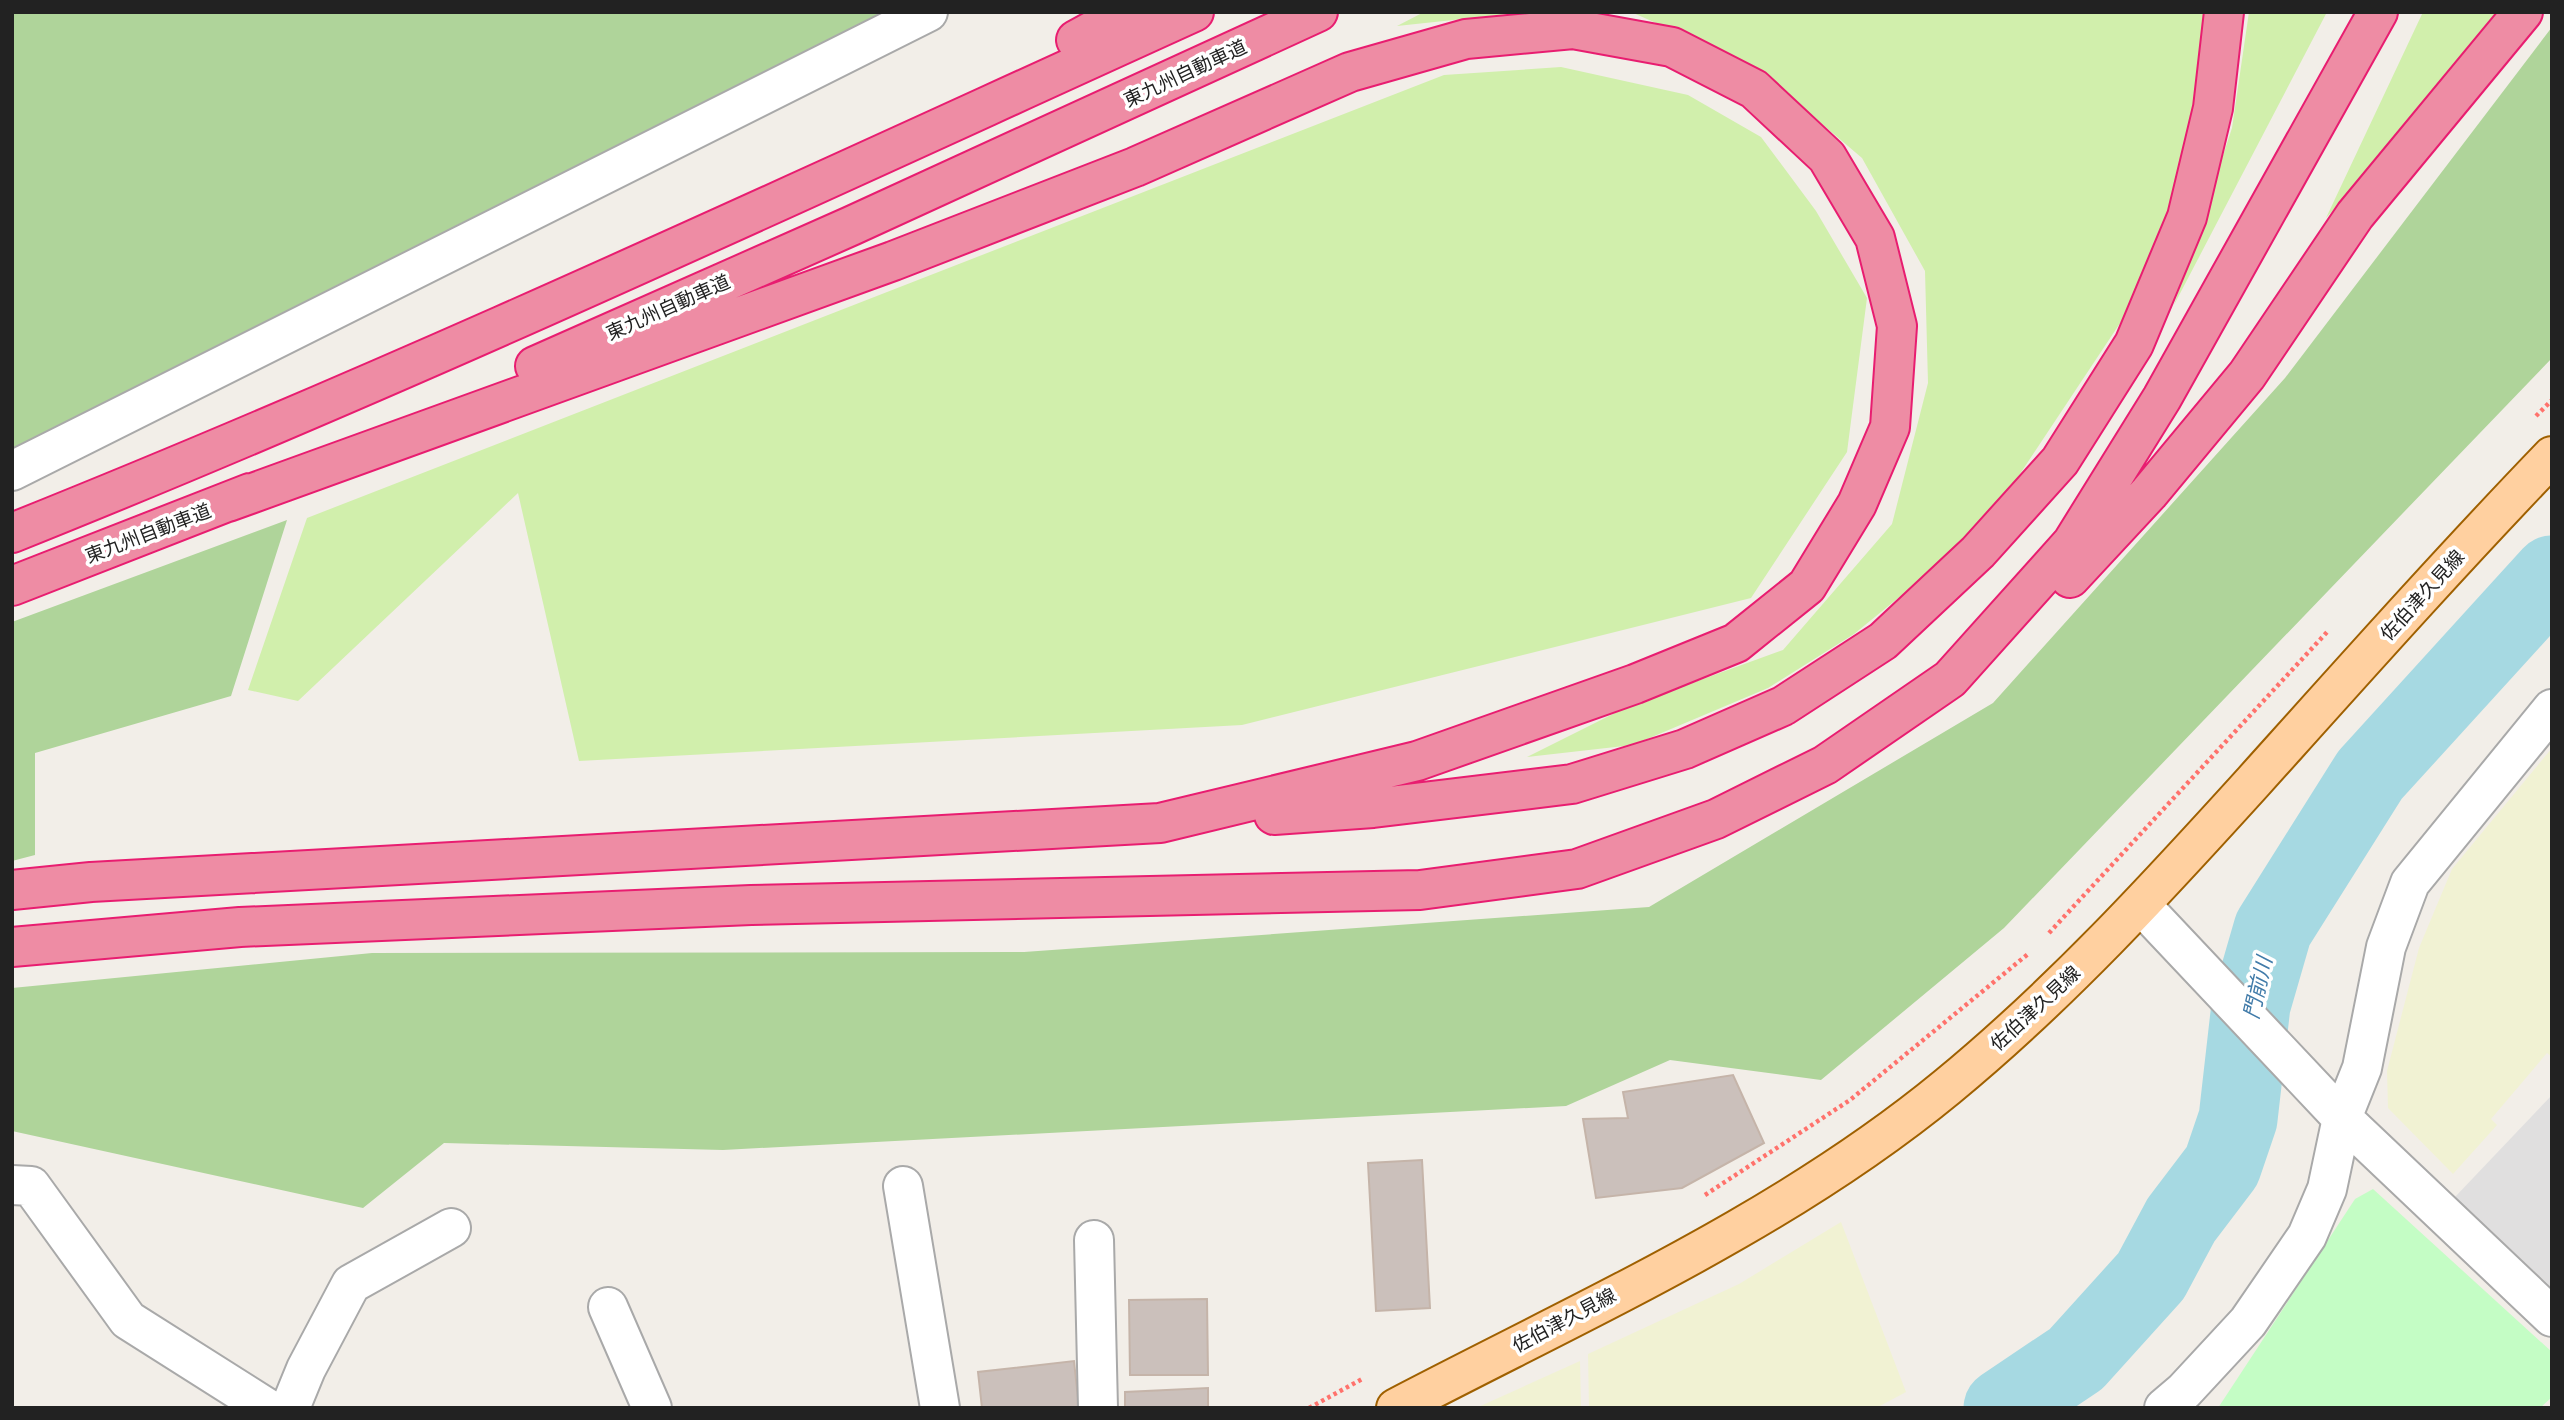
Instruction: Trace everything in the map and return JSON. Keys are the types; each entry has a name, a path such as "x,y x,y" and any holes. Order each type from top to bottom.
{"highway":[{"path":"664,253 1128,12"},
{"path":"12,533 163,472 664,253 1194,12"},
{"name":"東九州自動車道","path":"12,586 228,502 839,232 1318,12"},
{"path":"12,890 91,882 1160,823 1373,808 1572,784 1685,750 1783,706 1883,641 1978,552 2060,461 2134,344 2187,217 2213,108 2224,12"},
{"path":"1950,679 2072,543 2162,398 2378,12"},
{"path":"12,947 240,927 737,906 1420,890 1577,869 1716,819 1825,765 1950,679 2063,584 2149,493 2247,375 2355,215 2523,12"},
{"path":"228,502 893,261 1135,167 1350,72 1466,38 1573,29 1672,47 1754,89 1827,157 1875,238 1897,326 1890,427 1857,504 1807,586 1736,643 1635,684 1418,761 1160,823"}],"main road":[{"name":"佐伯津久見線","path":"1396,1408 1715,1241 1858,1154 1945,1089 1998,1043 2143,906 2552,456"}],"street":[{"path":"12,471 928,12"},
{"path":"2182,1402 2267,1297 2307,1236 2327,1189 2341,1117 2362,1068 2386,947 2410,883 2552,709"},
{"path":"2143,906 2341,1117 2552,1317"},
{"path":"12,1185 31,1186 128,1320 267,1408"},
{"path":"903,1186 940,1408"},
{"path":"290,1408 306,1369 351,1284 452,1228"},
{"path":"1094,1240 1098,1408"},
{"path":"608,1307 652,1408"}],"path":[{"path":"2533,418 2552,400"},
{"path":"2044,938 2336,621"},
{"path":"1695,1201 1850,1101 2035,948"},
{"path":"1309,1408 1370,1376"}],"shaded area":[{"path":"2552,1095 2552,1288 2455,1197"}],"green space":[{"path":"12,12 926,12 12,455"},
{"path":"1424,12 1529,12 1397,26"},
{"path":"1631,12 2207,12 2192,151 2152,275 1984,528 1854,634 1768,688 1633,745 1527,757 1629,706 1783,650 1892,524 1928,383 1925,271 1862,158 1754,66"},
{"path":"2249,12 2327,12 2174,305 2232,128"},
{"path":"2423,12 2511,12 2326,218"},
{"path":"2552,27 2552,358 2004,928 1821,1080 1670,1060 1566,1106 723,1150 444,1143 363,1208 12,1131 12,988 372,953 1024,952 1649,907 1993,703 2285,378"},
{"path":"1561,67 1688,95 1761,137 1816,211 1867,298 1847,452 1751,598 1242,725 579,761 518,493 298,701 248,690 307,518 1444,75"},
{"path":"287,520 231,696 35,753 35,855 12,861 12,622"},
{"path":"2552,748 2552,1057 2547,1053 2491,1119 2497,1125 2453,1174 2388,1108 2387,1071 2419,948 2452,869"},
{"path":"2373,1189 2552,1352 2552,1397 2540,1408 2218,1408 2355,1199"},
{"path":"1841,1222 1906,1392 1876,1408 1589,1408 1588,1354 1739,1284"},
{"path":"1580,1361 1581,1408 1476,1408"}],"building":[{"path":"1733,1075 1764,1143 1682,1188 1596,1198 1583,1119 1628,1118 1623,1092"},
{"path":"1422,1160 1430,1308 1376,1311 1368,1163"},
{"path":"1207,1299 1208,1375 1130,1375 1129,1300"},
{"path":"1074,1361 1079,1408 982,1408 978,1372"},
{"path":"1208,1388 1208,1408 1125,1408 1125,1392"}],"waterway":[{"name":"門前川","path":"2003,1408 2076,1359 2151,1276 2181,1220 2222,1166 2238,1119 2251,1005 2273,929 2370,775 2552,575"}]}
